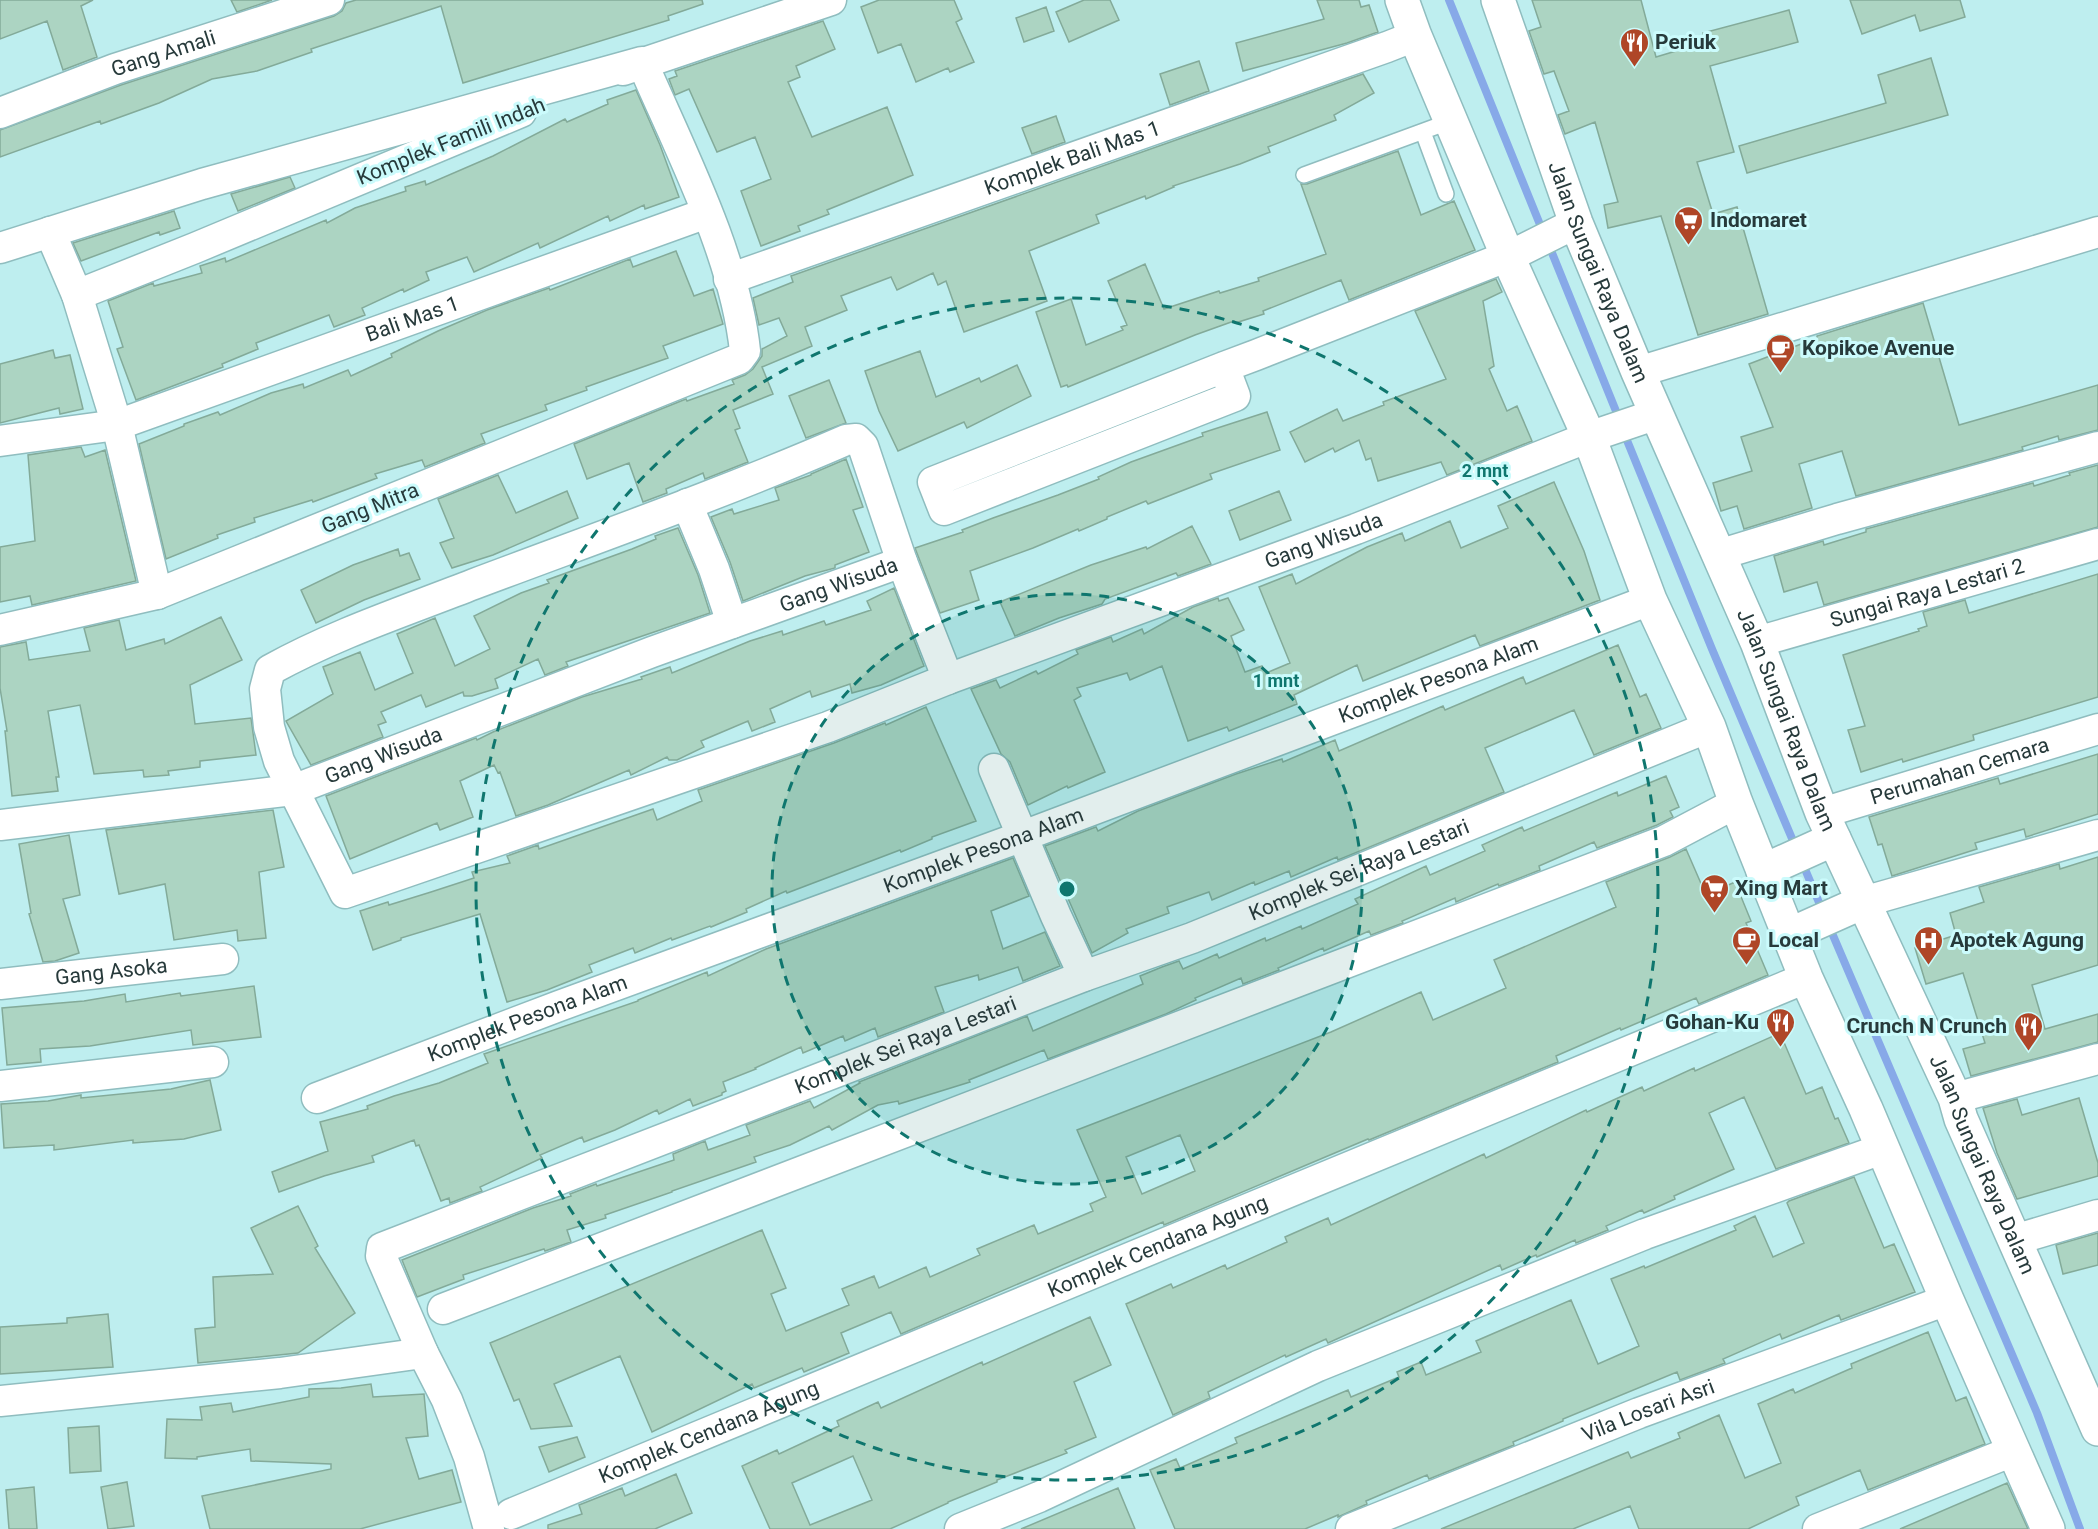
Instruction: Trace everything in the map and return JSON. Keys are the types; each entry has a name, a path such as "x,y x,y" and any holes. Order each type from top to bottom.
{"street":[{"name":"Gang Amali","path":"0,113 115,69 329,0"},
{"name":"Komplek Famili Indah","path":"77,295 642,62 831,0"},
{"path":"1402,0 1415,36 1440,126 1512,255 1589,437 1650,600 1709,727 1736,803 1773,867 1802,929 1806,978 2048,1529"},
{"name":"Jalan Sungai Raya Dalam","path":"1498,0 1567,227 1638,372 1654,415 1719,555 1756,642 1826,832 1857,905 1883,942 1955,1098 1961,1119 2096,1421"},
{"name":"Komplek Bali Mas 1","path":"729,279 1415,36"},
{"path":"0,248 202,184 642,62 707,213 729,279"},
{"name":"Bali Mas 1","path":"0,441 117,425 707,213"},
{"path":"1224,367 1235,396 944,510 933,482 1224,367 1512,255 1567,227"},
{"path":"50,232 77,295 117,425 157,594"},
{"path":"1638,372 2098,232"},
{"name":"Gang Mitra","path":"0,630 157,594 739,359 745,351 742,324 729,279"},
{"name":"Gang Wisuda","path":"0,825 293,790 652,652 902,562 948,679 1356,530 1589,437 1654,415"},
{"path":"902,562 863,446 856,439 846,440 768,474 397,613 305,651 270,670 265,689 270,727 279,760 345,893 828,727 948,679"},
{"path":"1719,555 1837,519 2098,447"},
{"path":"687,504 714,569 732,623"},
{"name":"Sungai Raya Lestari 2","path":"1756,642 2098,544"},
{"name":"Komplek Pesona Alam","path":"317,1098 559,1005 1023,836 1650,600"},
{"name":"Komplek Sei Raya Lestari","path":"500,1522 381,1256 382,1248 1084,976 1192,938 1709,727"},
{"name":"Perumahan Cemara","path":"1826,832 2098,729"},
{"path":"994,769 1084,976"},
{"path":"443,1309 1664,841 1736,803"},
{"path":"1773,867 1826,832"},
{"path":"1802,929 1857,905 2098,835"},
{"name":"Gang Asoka","path":"0,984 223,959"},
{"name":"Komplek Cendana Agung","path":"500,1522 1806,978"},
{"path":"1955,1098 2098,1059"},
{"path":"0,1086 213,1062"},
{"path":"960,1529 1039,1497 1329,1362 1645,1234 1882,1149"},
{"path":"2014,1240 2098,1215"},
{"name":"Vila Losari Asri","path":"1351,1529 1639,1413 1947,1300"},
{"path":"0,1401 280,1373 423,1353"},
{"path":"1818,1529 2013,1451"}],"lane":[{"path":"1304,175 1440,126"},
{"path":"1440,126 1468,188"},
{"path":"1440,126 1446,194"}],"building":[{"path":"0,0 93,0 81,6 97,57 63,70 47,21 0,39"},
{"path":"231,0 272,0 237,12"},
{"path":"356,0 702,0 703,4 668,16 669,20 463,83 441,6 311,49 312,52 257,71 212,79 159,103 101,124 100,121 0,157 0,130 121,85 334,16 342,11 346,3"},
{"path":"879,0 954,0 962,19 956,22 974,62 950,72 948,68 916,82 901,44 878,53 861,7"},
{"path":"1084,0 1110,0 1119,20 1069,42 1056,12"},
{"path":"1317,0 1359,0 1361,7 1369,5 1378,32 1347,43 1243,71 1236,43 1324,19"},
{"path":"1532,0 1641,0 1656,57 1706,42 1703,33 1789,10 1798,42 1710,66 1734,152 1697,162 1713,214 1737,207 1768,314 1698,335 1661,216 1608,228 1604,205 1618,202 1595,122 1565,134 1558,115 1569,111 1554,71 1544,74 1529,31 1541,27"},
{"path":"1850,0 1960,0 1965,17 1920,31 1915,15 1862,34"},
{"path":"1046,7 1054,31 1024,42 1016,18"},
{"path":"823,21 835,49 796,66 800,77 788,82 812,137 887,107 913,175 827,210 829,214 798,226 800,231 761,246 741,191 771,179 755,137 717,152 689,89 675,95 669,79 677,76 675,71"},
{"path":"1931,58 1948,115 1747,173 1739,146 1886,103 1878,75"},
{"path":"1199,61 1209,91 1170,105 1160,74"},
{"path":"1363,74 1374,93 1334,115 1336,120 1268,147 1270,152 1240,164 1096,215 1099,223 1029,251 1047,301 964,332 946,281 938,285 933,273 897,290 891,277 841,296 847,310 805,327 812,346 762,367 773,394 733,410 740,428 735,430 748,462 705,479 703,473 666,489 667,493 643,502 629,463 587,479 574,444 686,399 687,401 734,384 732,380 753,369 762,356 762,349 787,336 779,318 759,325 753,298 793,282 791,276"},
{"path":"636,90 679,197 645,209 644,205 610,221 608,216 540,248 538,243 474,272 467,257 426,272 429,280 362,308 365,315 334,327 329,315 256,343 258,349 222,364 223,367 136,400 117,349 123,347 108,301 153,283 154,286 202,273 200,266 225,258 226,262 326,220 327,223 355,208 406,191 405,187 425,181 426,185 493,156 565,119 567,122 608,104 607,100"},
{"path":"1056,116 1065,142 1032,154 1022,128"},
{"path":"1398,151 1421,215 1454,201 1475,250 1349,300 1341,280 1263,311 1264,314 1235,323 1234,321 1195,335 1068,387 1067,385 1061,387 1036,312 1071,299 1086,345 1123,330 1121,327 1127,325 1108,281 1145,264 1164,309 1259,281 1258,278 1326,254 1301,184 1307,184"},
{"path":"290,177 295,188 238,211 231,194"},
{"path":"174,211 180,228 160,235 159,232 81,261 73,243"},
{"path":"676,251 694,296 713,289 723,324 663,346 668,358 586,387 587,390 545,405 547,410 481,434 485,443 425,467 422,460 375,474 377,478 313,502 312,500 254,518 255,522 217,535 218,538 166,559 139,444 184,426 184,424 218,412 220,415 271,393 303,384 304,388 348,370 351,376 392,357 391,354 438,331 487,310 549,288 550,290 630,259 633,267"},
{"path":"1496,279 1502,292 1483,301 1494,366 1489,369 1507,411 1517,406 1532,441 1447,475 1441,462 1378,481 1371,458 1366,460 1359,440 1335,452 1333,448 1305,462 1290,432 1337,409 1343,421 1384,405 1383,402 1446,379 1415,311"},
{"path":"1923,303 1959,425 2098,385 2098,430 2059,440 2058,436 2022,447 2023,450 1856,496 1842,451 1799,464 1812,508 1744,529 1737,506 1721,511 1713,483 1752,471 1741,437 1773,427 1749,364 1817,338 1817,336"},
{"path":"53,350 55,358 70,355 83,409 60,414 59,408 0,423 0,364"},
{"path":"920,351 936,397 979,378 981,382 1017,365 1031,396 967,428 964,422 898,451 879,411 865,371"},
{"path":"829,380 846,423 806,438 789,396"},
{"path":"1267,412 1280,450 1210,474 1212,479 1148,504 1146,501 1079,531 1078,529 970,571 979,600 940,613 915,548 963,532 962,530 1099,479 1098,477 1131,462 1203,436 1202,433"},
{"path":"81,447 85,457 105,450 136,581 32,605 30,596 0,602 0,547 35,541 28,455"},
{"path":"846,459 863,507 853,510 869,552 835,565 835,568 805,576 743,601 711,517 732,509 734,514 779,500 775,488"},
{"path":"2098,465 2098,527 1824,605 1817,582 1784,592 1774,556 1823,541 1824,545 1866,532 1866,529 2033,483 2034,486"},
{"path":"498,475 516,513 567,491 578,518 493,555 452,568 440,543 454,538 438,499"},
{"path":"1554,482 1584,551 1600,600 1480,646 1475,635 1363,681 1357,665 1294,695 1297,704 1229,731 1227,727 1188,741 1162,666 1130,680 1127,673 1077,688 1081,696 1074,700 1105,772 1068,788 1067,786 1028,805 1010,762 1001,754 971,689 996,680 1000,688 1036,671 1038,674 1078,654 1076,650 1111,637 1113,642 1142,629 1144,634 1193,607 1218,598 1219,601 1228,598 1244,630 1231,636 1245,672 1262,666 1266,673 1290,663 1259,587 1292,574 1296,584 1367,547 1402,533 1405,541 1450,521 1461,548 1508,528 1498,506"},
{"path":"1279,491 1291,520 1240,540 1229,511"},
{"path":"1192,526 1211,564 1178,576 1176,573 1105,599 1102,604 1015,636 1000,602 1091,565 1146,547 1147,549"},
{"path":"678,528 698,575 710,613 566,662 568,666 545,675 538,659 495,679 498,688 472,696 464,696 463,692 426,707 421,695 381,712 386,722 378,725 383,737 311,765 286,721 333,694 323,667 360,652 375,690 413,673 397,634 435,618 455,666 490,649 474,616 521,593 549,583 547,580 632,549 656,539 655,536"},
{"path":"398,549 400,556 409,553 420,579 364,600 316,623 301,590 353,565"},
{"path":"2098,574 2098,697 1973,735 1974,740 1903,762 1902,759 1861,772 1848,730 1865,726 1843,655 1919,631 1918,629 1927,626 1923,612 1965,600 1969,613"},
{"path":"894,588 924,666 881,685 852,693 850,684 812,697 810,691 770,709 775,722 752,731 748,721 701,741 704,747 677,760 669,760 667,757 631,775 629,770 548,805 516,816 500,772 498,773 494,765 460,781 473,817 440,830 437,823 350,859 326,796 476,738 477,740 582,697 642,679 641,677 670,667 672,673 750,641 782,631 783,635 824,621 826,625 871,610 867,601"},
{"path":"221,617 242,660 190,685 195,724 251,718 256,755 200,761 200,767 168,771 169,775 144,777 143,770 94,774 80,705 48,711 59,777 56,777 58,791 12,796 5,731 7,731 0,688 0,647 26,642 29,660 90,651 84,628 119,620 126,650 164,639 165,644"},
{"path":"1618,645 1640,697 1646,694 1661,728 1594,755 1574,710 1485,748 1504,792 1291,877 1289,871 1255,885 1254,882 1212,900 1209,892 1167,907 1169,913 1126,929 1128,933 1092,953 1045,846 1096,827 1098,831 1138,811 1236,774 1282,759 1283,762 1335,740 1339,751 1443,706 1445,710 1523,677 1526,684"},
{"path":"926,707 976,821 932,837 932,839 901,852 900,850 787,893 786,891 746,909 747,912 711,927 672,940 671,938 635,953 633,948 589,965 592,972 547,990 507,1002 480,914 401,938 401,940 373,950 360,911 388,902 389,905 474,878 472,872 510,863 507,856 538,845 539,849 653,809 657,820 702,801 698,790 885,723 886,725"},
{"path":"2098,754 2098,814 2026,837 2024,829 1975,843 1977,849 1892,876 1882,844 1878,845 1869,817 1998,778 2000,784"},
{"path":"1666,776 1679,807 1670,811 1673,817 1657,825 1597,848 1594,842 1539,866 1540,870 1499,886 1498,884 1456,902 1455,898 1402,921 1403,923 1371,935 1369,931 1324,951 1323,948 1278,968 1279,970 1243,984 1241,978 1195,998 1196,1000 1166,1014 1048,1059 1044,1050 969,1080 970,1082 899,1104 898,1101 878,1105 832,1130 829,1126 790,1145 754,1157 756,1162 605,1215 606,1218 567,1230 571,1242 463,1275 464,1279 417,1297 402,1260 533,1208 571,1196 570,1194 596,1184 597,1186 674,1160 673,1154 705,1141 708,1150 750,1135 746,1125 810,1101 814,1108 859,1082 1027,1016 1033,1031 1143,984 1140,976 1162,967 1179,961 1183,969 1217,954 1219,958 1265,938 1266,941 1301,926 1302,929 1358,904 1355,899 1426,866 1430,875 1485,851 1482,845 1522,827 1524,831 1617,792 1618,796"},
{"path":"273,810 284,867 259,872 266,938 238,941 237,930 174,940 165,884 119,894 106,830"},
{"path":"69,835 80,895 63,899 79,953 55,961 43,962 29,914 31,913 19,844"},
{"path":"1686,849 1706,895 1735,882 1751,921 1746,923 1768,975 1699,1004 1696,998 1621,1030 1620,1028 1556,1056 1558,1062 1164,1225 1163,1222 901,1334 891,1312 841,1333 849,1353 804,1372 802,1368 754,1388 752,1384 652,1432 620,1356 554,1384 572,1426 531,1429 519,1399 514,1401 490,1343 762,1230 786,1288 771,1294 786,1331 849,1305 842,1289 874,1276 879,1288 926,1267 930,1277 980,1255 977,1249 1034,1225 1038,1234 1093,1211 1090,1204 1106,1197 1077,1130 1331,1032 1421,992 1433,1020 1506,988 1494,960 1616,907 1606,882","holes":["1180,1135 1195,1171 1142,1194 1126,1157"]},
{"path":"2098,857 2098,965 2032,985 2045,1029 2098,1014 2098,1042 1971,1076 1963,1049 1985,1043 1963,973 1926,984 1915,948 1956,935 1950,913 1984,902 1979,887 2059,864 2060,869"},
{"path":"1013,858 1029,896 991,911 1003,949 1045,932 1060,966 1023,981 1018,967 979,980 978,975 935,987 944,1012 878,1037 875,1028 845,1041 843,1036 803,1053 801,1047 723,1082 726,1091 722,1095 693,1106 690,1099 659,1114 657,1110 584,1142 582,1137 540,1155 542,1158 480,1187 482,1191 450,1203 449,1198 441,1201 419,1145 416,1146 414,1140 372,1156 374,1162 279,1192 272,1172 328,1151 320,1122 368,1109 367,1106 394,1096 439,1083 488,1063 484,1054 638,1001 707,972 708,976 766,949"},
{"path":"254,986 261,1037 193,1045 191,1030 90,1046 40,1049 41,1062 7,1065 2,1008 84,1001 125,994 126,1002 180,993 181,996"},
{"path":"1780,1033 1806,1094 1822,1087 1835,1119 1838,1118 1849,1143 1776,1169 1744,1097 1709,1113 1734,1169 1674,1196 1675,1199 1644,1213 1642,1210 1606,1226 1608,1230 1576,1243 1575,1240 1502,1270 1500,1265 1328,1343 1326,1339 1286,1357 1285,1355 1208,1392 1210,1398 1173,1415 1126,1304 1171,1284 1173,1288 1225,1265 1227,1269 1287,1242 1285,1237 1328,1218 1331,1225 1484,1154 1486,1158 1586,1110 1587,1112 1642,1087 1644,1091 1694,1068 1695,1071"},
{"path":"210,1080 221,1130 184,1139 133,1143 133,1140 54,1150 54,1145 4,1148 1,1104 48,1101 81,1095 81,1098 171,1089"},
{"path":"2079,1098 2098,1163 2098,1176 2017,1199 1997,1153 1983,1108 2017,1099 2022,1115"},
{"path":"1854,1177 1884,1248 1894,1244 1915,1292 1841,1320 1839,1315 1782,1339 1780,1334 1723,1359 1725,1363 1680,1380 1677,1372 1563,1419 1563,1421 1513,1442 1514,1445 1429,1479 1427,1475 1366,1501 1367,1504 1338,1517 1338,1515 1305,1529 1175,1529 1150,1470 1176,1459 1180,1468 1237,1443 1235,1438 1348,1390 1351,1397 1399,1377 1397,1372 1421,1362 1426,1375 1481,1352 1476,1341 1571,1300 1598,1364 1639,1346 1611,1279 1644,1266 1645,1268 1736,1230 1734,1226 1755,1216 1773,1257 1804,1243 1787,1203 1789,1201"},
{"path":"298,1206 318,1246 315,1248 355,1313 298,1353 198,1363 195,1329 215,1327 213,1277 273,1274 251,1228"},
{"path":"2098,1233 2098,1265 2063,1274 2056,1245"},
{"path":"108,1314 113,1367 0,1374 0,1327 67,1323 67,1318"},
{"path":"1090,1317 1111,1365 1074,1382 1096,1437 1065,1450 1067,1453 997,1480 997,1482 890,1529 770,1529 742,1466 777,1450 779,1454 839,1426 837,1421 878,1402 881,1408 982,1362 983,1365","holes":["853,1456 872,1500 810,1525 792,1483"]},
{"path":"1928,1332 1956,1401 1966,1397 1985,1444 1868,1490 1860,1470 1796,1497 1799,1505 1748,1529 1639,1529 1630,1506 1573,1529 1441,1529 1628,1452 1631,1458 1680,1438 1678,1433 1719,1415 1745,1478 1781,1463 1758,1404 1793,1389 1795,1393 1852,1368 1851,1364"},
{"path":"371,1384 373,1397 424,1394 428,1436 406,1438 419,1479 452,1470 461,1502 360,1529 210,1529 202,1496 331,1469 331,1464 251,1461 250,1449 197,1457 197,1459 165,1458 167,1419 202,1420 200,1407 231,1403 233,1412 309,1397 309,1389"},
{"path":"99,1426 101,1471 70,1473 68,1428"},
{"path":"577,1437 585,1457 549,1472 539,1447"},
{"path":"676,1474 692,1513 655,1529 548,1529 548,1525 582,1514 579,1505 622,1488 625,1496"},
{"path":"127,1482 134,1526 108,1529 101,1487"},
{"path":"2007,1483 2028,1529 1900,1529"},
{"path":"34,1487 37,1529 9,1529 6,1490"},
{"path":"1118,1488 1135,1529 1021,1529"}],"waterway":[{"path":"1449,0 1543,232"},
{"path":"1548,243 1620,421"},
{"path":"1624,433 1796,848"},
{"path":"1802,862 1823,912"},
{"path":"1829,926 2037,1413 2080,1529"}],"place":[{"name":"Periuk","path":"1634,68"},
{"name":"Indomaret","path":"1689,246"},
{"name":"Kopikoe Avenue","path":"1781,374"},
{"name":"Xing Mart","path":"1714,914"},
{"name":"Local","path":"1747,966"},
{"name":"Apotek Agung","path":"1929,966"},
{"name":"Gohan-Ku","path":"1780,1048"},
{"name":"Crunch N Crunch","path":"2028,1052"}]}
